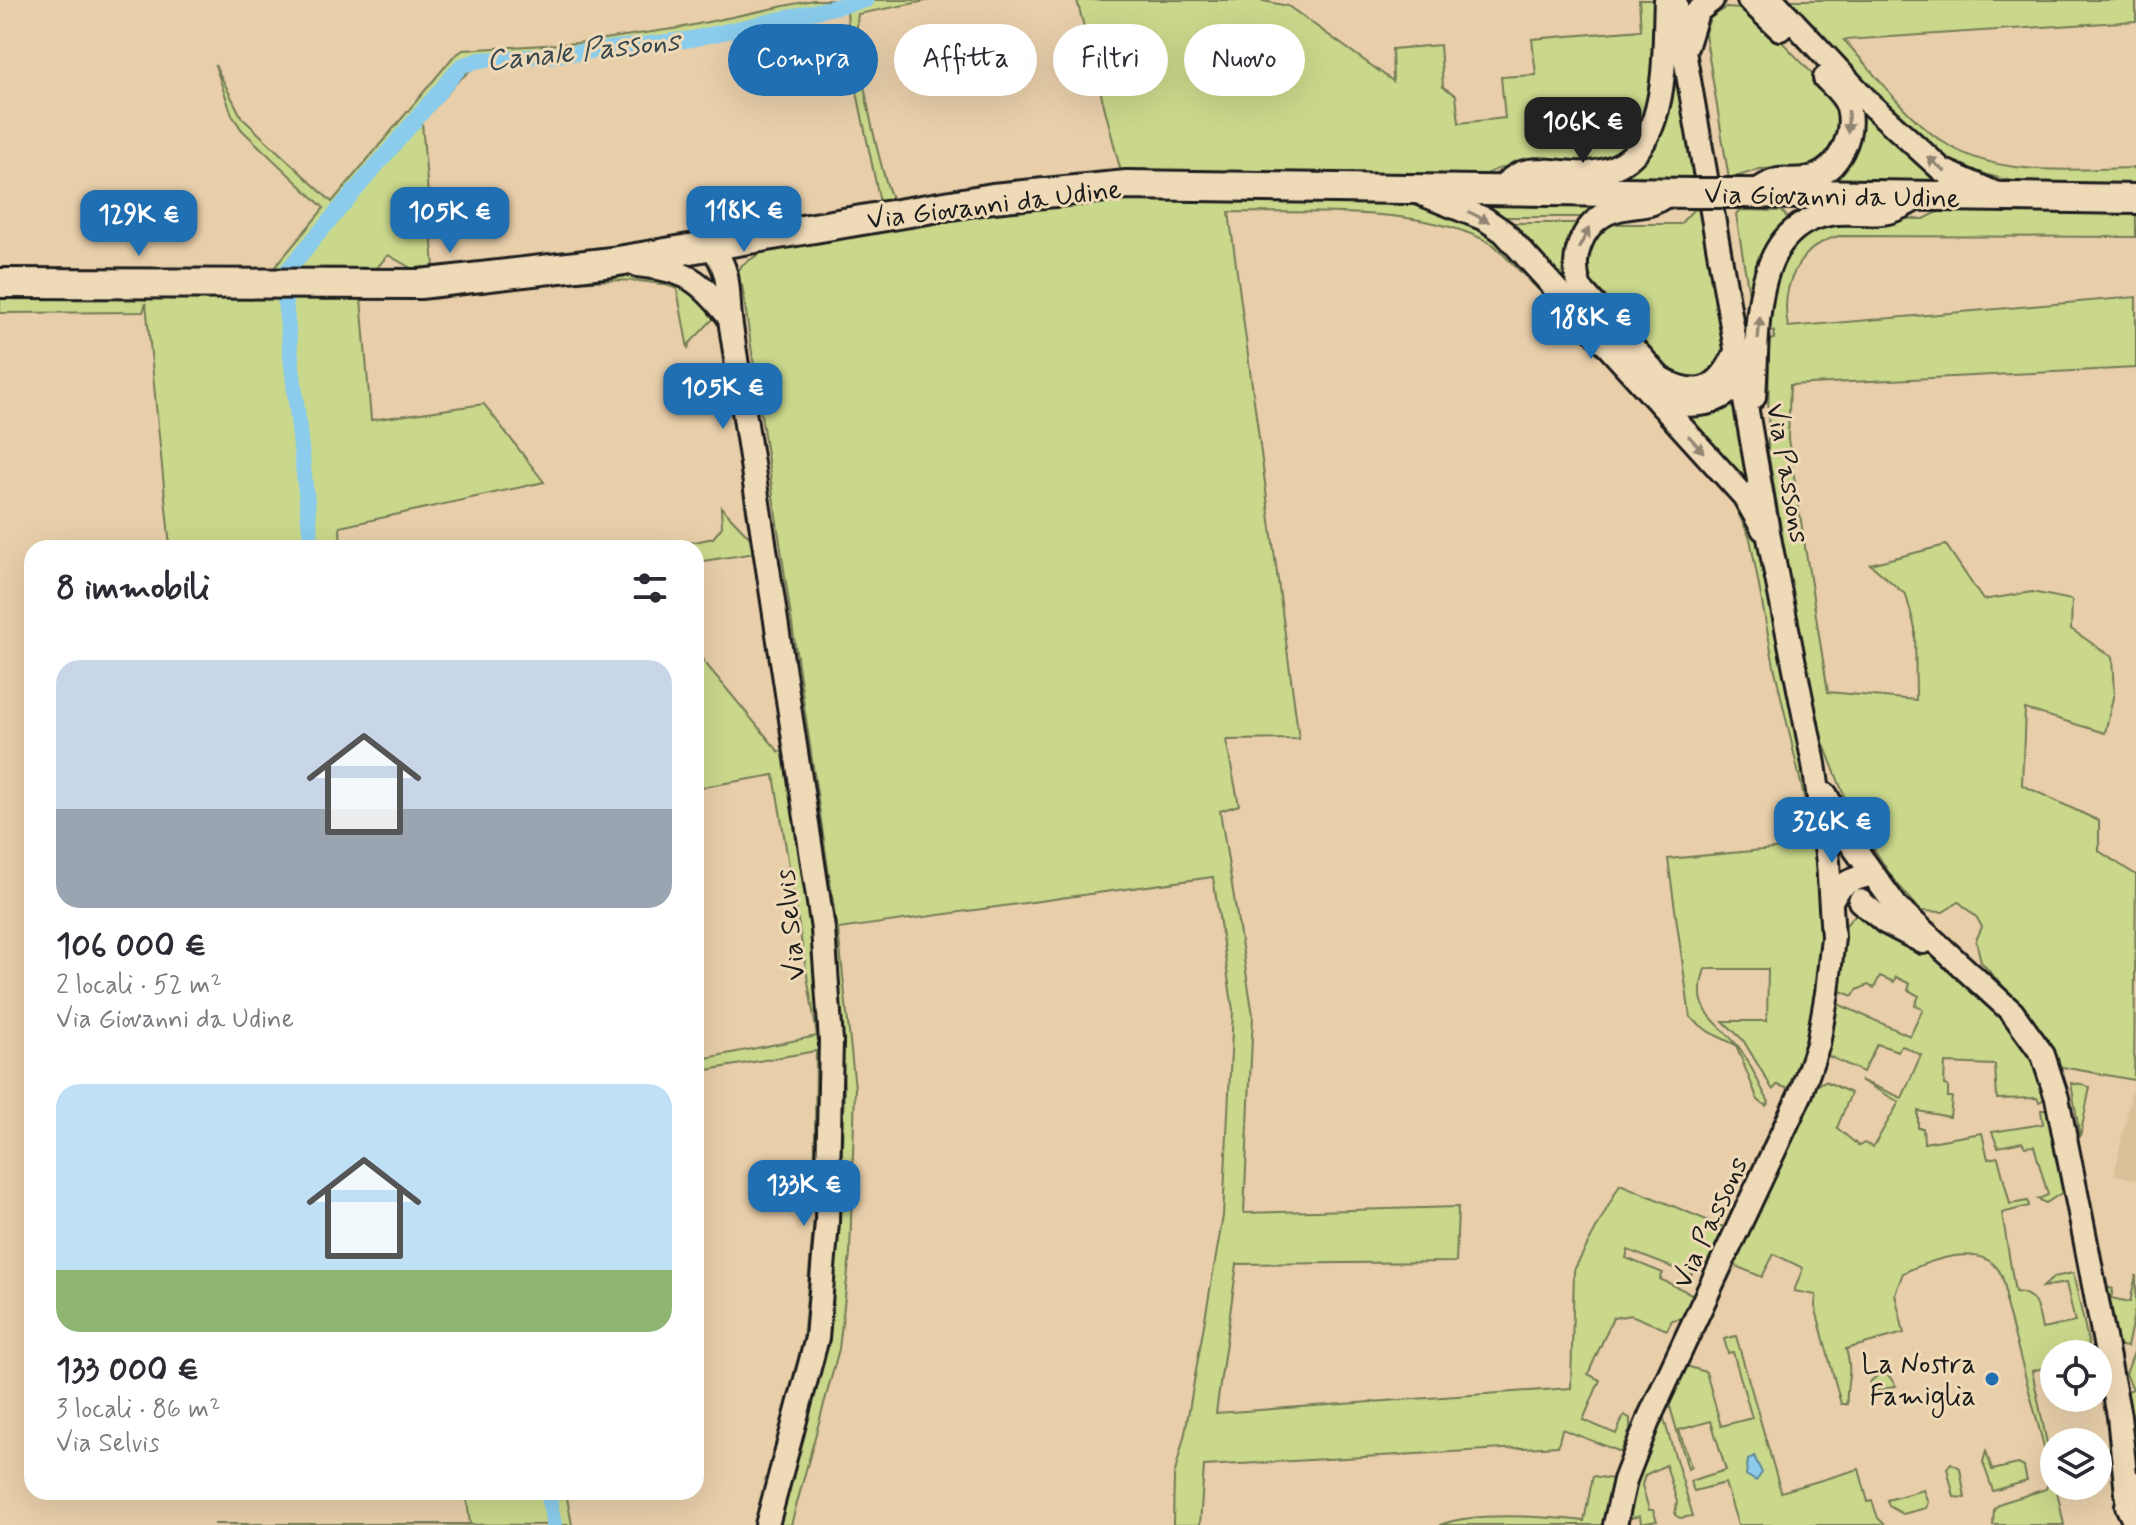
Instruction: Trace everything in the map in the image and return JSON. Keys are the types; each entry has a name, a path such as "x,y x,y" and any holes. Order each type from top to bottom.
{"main road":[{"name":"Via Giovanni da Udine","path":"0,283 420,284 612,262 1054,190 1218,184 2136,199"}],"street":[{"path":"1685,54 1692,21 1712,0"},
{"path":"1746,194 1776,177 1809,178 1824,172 1843,151 1849,119 1844,98 1749,0"},
{"path":"1773,0 1871,105 1942,170 2005,198"},
{"path":"1496,190 1523,172 1592,174 1613,167 1643,142 1660,104 1676,4"},
{"name":"Via Passons","path":"1615,1525 1625,1480 1650,1416 1801,1093 1818,1044 1833,937 1814,764 1770,543 1676,4"},
{"path":"1406,188 1463,209 1504,232 1744,496 1770,543"},
{"path":"1681,193 1653,206 1619,209 1590,226 1575,260 1575,274 1580,288 1660,378 1677,388 1694,390 1718,382 1728,371 1737,349"},
{"path":"1752,434 1762,294 1772,255 1780,243 1811,219 1831,213 1890,212 1921,196"},
{"path":"728,283 733,267 769,235"},
{"path":"612,262 666,268 704,284 704,264 711,246"},
{"name":"Via Selvis","path":"711,246 725,267 728,283 729,317 823,929 831,1041 828,1207 817,1338 793,1438 767,1525"},
{"name":"Via Selvis","path":"704,284 729,317"},
{"path":"1659,402 1689,406 1714,403 1743,380"},
{"path":"1814,764 1834,813 1896,906 2026,1027 2049,1072 2119,1416 2129,1505"},
{"path":"1831,902 1835,891 1849,881 1872,874"},
{"name":"Via Passons","path":"1833,937 1842,919 1860,901 1872,874"},
{"path":"1860,901 1885,922 1943,951"},
{"path":"2119,1416 2136,1437"}],"shaded area":[{"path":"2136,1071 2136,1180 2114,1175"}],"green space":[{"path":"813,0 931,0 858,14 857,24 848,24 847,11 777,24 728,24 728,34 694,44 474,67 422,122 434,267 411,268 388,255 374,271 270,273 324,208 242,130 232,115 215,65 242,118 332,202 453,57 463,50 577,43 679,28"},
{"path":"1077,0 1258,0 1288,6 1393,81 1392,49 1440,45 1443,87 1456,95 1459,123 1505,118 1501,77 1536,75 1532,39 1641,30 1639,0 1657,0 1656,56 1650,109 1640,131 1625,149 1602,161 1570,165 1515,164 1481,177 1122,176 1102,96 1168,96 1168,24 1083,24"},
{"path":"1788,0 2136,0 2136,21 1844,40 1920,124 1969,156 1992,163 2040,169 2136,168 2136,186 2025,183 1976,171 1950,160 1922,144"},
{"path":"1726,8 1742,9 1759,18 1833,95 1842,112 1841,127 1827,157 1814,167 1760,169 1729,179 1705,33 1710,18"},
{"path":"1672,20 1699,178 1607,177 1652,141"},
{"path":"858,96 866,96 880,161 892,198 880,203"},
{"path":"1857,100 1935,174 1933,183 1819,182"},
{"path":"1128,196 1400,199 1480,223 1740,500 1756,533 1816,822 1824,965 1806,1054 1793,1090 1777,1085 1773,1090 1743,1040 1723,1021 1767,1021 1768,969 1705,969 1701,983 1701,995 1707,1012 1737,1045 1746,1058 1769,1102 1766,1106 1758,1100 1736,1045 1709,1032 1690,1017 1668,859 1815,845 1774,666 1750,538 1733,502 1610,362 1494,245 1465,232 1400,217 1229,212 1299,739 1226,740 1239,805 1220,811 1253,1015 1244,1213 1458,1207 1456,1262 1237,1264 1216,1413 1571,1388 1574,1270 1620,1184 1726,1228 1708,1266 1696,1265 1691,1275 1628,1250 1626,1258 1663,1273 1660,1279 1694,1295 1683,1318 1672,1320 1667,1330 1631,1315 1613,1318 1588,1374 1600,1380 1583,1420 1616,1434 1624,1415 1630,1418 1630,1430 1621,1452 1562,1429 1558,1446 1204,1466 1200,1525 1173,1525 1174,1476 1185,1433 1223,1216 1233,1010 1213,877 838,929 855,1088 850,1254 839,1349 791,1525 780,1525 827,1342 839,1229 844,1090 837,929 742,285 735,277 742,265 767,249 969,211"},
{"path":"1607,200 1588,217 1499,217 1468,202"},
{"path":"2136,207 2136,237 1839,236 1813,249 1795,270 1786,312 1788,327 2136,297 2136,368 1790,385 1788,439 1828,692 1916,700 1915,628 1906,595 1870,564 1946,545 1983,600 2032,592 2072,600 2071,629 2112,657 2114,693 2105,733 2025,709 2022,785 2099,821 2099,851 2136,875 2134,1080 2057,1066 2028,1014 1981,962 1976,940 1982,927 1977,918 1959,902 1943,912 1921,911 1893,879 1851,813 1812,714 1768,451 1769,340 1774,339 1774,331 1768,330 1771,276 1798,236 1849,218 1924,219 1946,208"},
{"path":"1693,210 1704,212 1727,346 1726,360 1703,380 1676,379 1591,288 1585,270 1586,254 1601,224 1680,224"},
{"path":"1742,210 1782,211 1791,222 1753,320 1736,214"},
{"path":"1507,223 1583,223 1570,288"},
{"path":"649,276 680,280 716,316 689,344 688,349 677,289 655,283 599,281 441,297 361,298 371,420 484,404 544,482 340,527 341,540 169,540 146,303 143,312 0,313 0,295 359,298"},
{"path":"1736,396 1752,486 1683,413"},
{"path":"721,507 755,543 756,553 704,561 704,540 713,538 722,527"},
{"path":"704,662 779,752 785,751 820,998 824,1162 810,1346 761,1525 755,1525 803,1340 814,1217 816,1051 704,1071 704,1058 817,1036 774,775 704,787"},
{"path":"1864,913 1908,944 1935,956 2024,1033 2048,1097 2039,1102 2037,1098 1997,1099 1995,1065 1945,1063 1944,1085 1948,1086 1948,1097 1952,1097 1950,1117 1918,1111 1918,1128 1923,1128 1924,1143 1982,1133 1988,1159 1998,1157 2010,1204 2028,1201 2029,1206 2002,1213 2015,1292 2033,1299 2042,1329 2075,1322 2066,1283 2043,1287 2054,1277 2073,1273 2088,1340 2040,1340 2040,1369 2032,1371 2044,1428 2040,1428 2040,1432 2006,1304 2004,1282 1997,1268 1986,1259 1955,1256 1903,1273 1895,1294 1904,1333 1846,1349 1849,1366 1847,1404 1841,1404 1815,1306 1816,1295 1794,1291 1803,1268 1774,1254 1762,1277 1733,1265 1813,1088 1825,1081 1851,1093 1837,1128 1859,1146 1864,1143 1873,1147 1899,1102 1860,1080 1902,1098 1921,1055 1901,1045 1898,1051 1877,1044 1863,1072 1824,1054 1838,1004 1910,1036 1923,1009 1915,1005 1919,996 1908,990 1910,984 1896,977 1894,982 1880,976 1874,988 1868,985 1857,990 1853,996 1840,991 1845,926 1855,915"},
{"path":"2071,1083 2090,1087 2080,1137"},
{"path":"2041,1110 2048,1110 2052,1116 2066,1190 2046,1203 2038,1199 2048,1195 2034,1146 2025,1147 2022,1142 1998,1147 1992,1132 2043,1124"},
{"path":"2136,1275 2136,1305 2127,1347 2116,1345 2103,1286 2113,1289 2111,1298 2130,1302"},
{"path":"1736,1336 1781,1492 1859,1469 1868,1502 1872,1501 1878,1518 1885,1525 1738,1525 1725,1483 1694,1491 1690,1481 1726,1470 1711,1421 1679,1430 1691,1467 1688,1469 1669,1403 1686,1366 1706,1372 1721,1426 1752,1418 1733,1352 1728,1353 1724,1339"},
{"path":"2136,1347 2136,1423 2122,1393 2133,1389 2126,1374"},
{"path":"1879,1374 1889,1376 1896,1386 1870,1393 1870,1382"},
{"path":"1663,1416 1693,1516 1680,1518 1675,1515 1677,1502 1666,1465 1645,1475 1642,1485 1649,1510 1653,1510 1657,1521 1641,1524 1640,1516 1627,1519 1637,1483"},
{"path":"1986,1451 1992,1470 2018,1464 2024,1467 2027,1481 1993,1491 1983,1462"},
{"path":"1951,1463 1960,1468 1965,1498 1954,1497 1947,1468"},
{"path":"1593,1476 1613,1479 1604,1525 1440,1525 1491,1517 1584,1521"},
{"path":"1923,1490 1928,1502 1926,1508 1903,1514 1889,1506 1887,1500"},
{"path":"2040,1491 2040,1500 2059,1500 2064,1525 1993,1525 1994,1509 2001,1503"},
{"path":"467,1500 567,1500 572,1525 214,1524 470,1524"}],"water":[{"path":"1754,1456 1762,1473 1756,1481 1746,1475 1748,1460"}],"waterway":[{"name":"Canale Passons","path":"311,540 284,292 285,273 461,66 479,60 557,55 692,39 866,0"},
{"name":"Canale Passons","path":"549,1500 554,1525"}],"place":[{"name":"La Nostra Famiglia","path":"1992,1379"}]}
